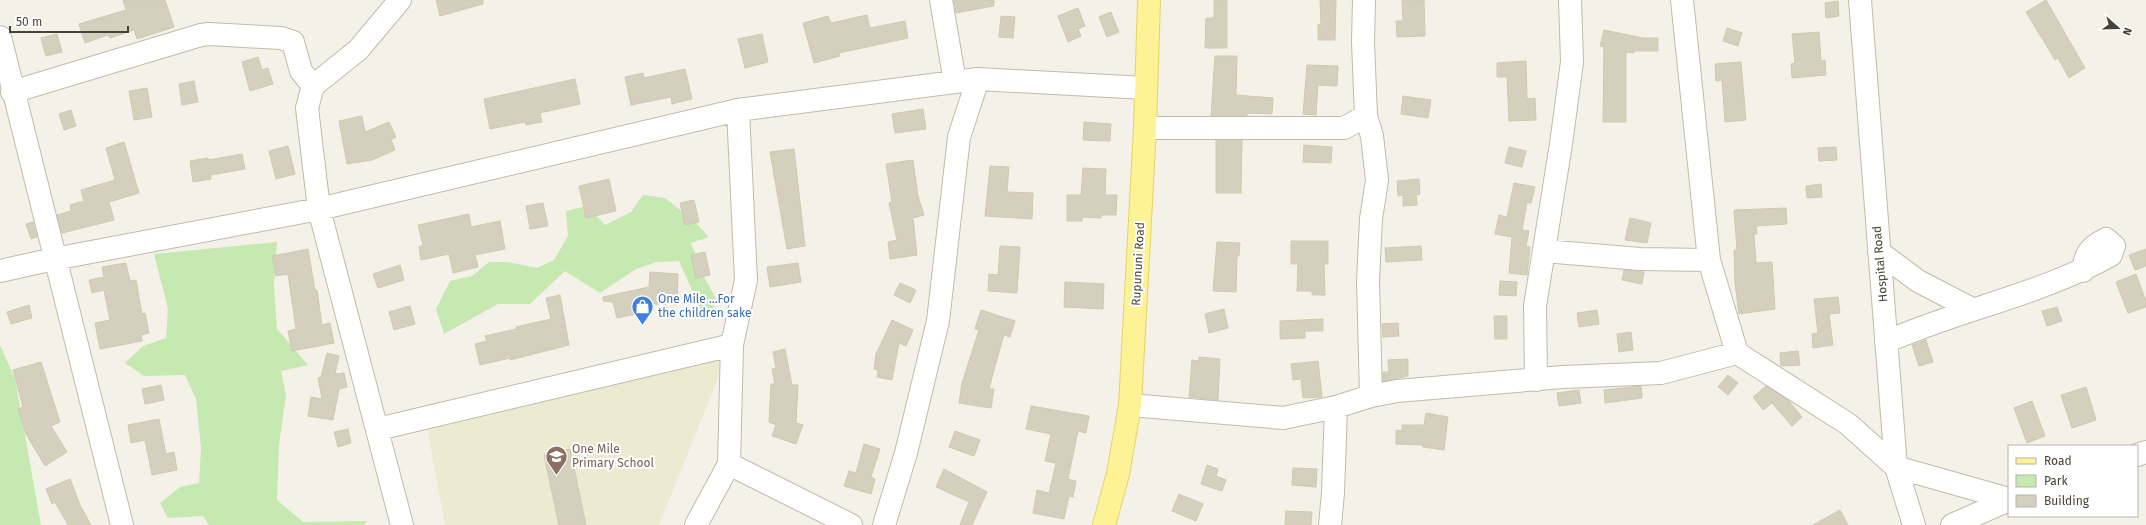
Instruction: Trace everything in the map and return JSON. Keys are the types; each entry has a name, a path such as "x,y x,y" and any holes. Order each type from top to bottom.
{"main road":[{"name":"Rupununi Road","path":"1104,525 1118,474 1130,405 1145,128 1149,0"}],"street":[{"path":"400,0 358,50 313,86 307,108 319,209 402,525"},
{"path":"941,0 955,82"},
{"path":"1364,0 1363,42 1366,116 1372,136 1377,180 1371,219 1368,281 1371,396"},
{"path":"1536,380 1535,306 1572,62 1570,0"},
{"path":"1682,0 1709,260 1737,353 1848,424 1896,467 2008,499"},
{"name":"Hospital Road","path":"1860,0 1896,467 1914,525"},
{"path":"12,92 201,35 209,34 281,38 293,42 301,71 313,86"},
{"path":"0,36 12,92 122,525"},
{"path":"884,525 906,453 938,321 959,137 978,79"},
{"path":"0,271 54,259 319,209 738,110 978,79 1146,88"},
{"path":"696,525 729,464 732,345 746,280 738,110"},
{"path":"1145,128 1344,128 1366,116"},
{"path":"1544,251 1640,259 1709,260"},
{"path":"1879,252 1918,280 1972,309"},
{"path":"1886,342 1924,325 2016,296 2083,271"},
{"path":"378,429 732,345"},
{"path":"1130,405 1283,418 1336,408 1371,396 1397,391 1563,377 1661,373 1737,353"},
{"path":"1330,525 1334,493 1336,408"},
{"path":"729,464 851,525"},
{"path":"1952,525 2008,499"}],"shaded area":[{"name":"One Mile Primary School","path":"729,351 659,525 445,525 427,428"}],"green space":[{"path":"643,195 665,198 695,222 709,237 691,243 705,279 717,300 706,321 679,261 657,262 636,269 600,293 565,271 530,304 498,304 444,334 436,309 450,281 472,276 489,262 508,262 537,268 554,260 568,236 566,211 587,206 605,225 631,212"},
{"path":"277,242 274,285 277,329 308,365 281,371 286,395 279,445 277,500 303,522 367,521 364,525 209,525 203,516 168,518 160,503 180,487 199,483 201,449 196,399 185,375 144,376 125,363 143,346 166,338 168,309 154,254"},
{"path":"0,345 15,379 41,525 0,525"}],"building":[{"path":"123,0 165,0 174,27 137,39 134,30 110,38 108,35 85,43 79,24 126,10"},
{"path":"436,0 483,0 483,4 440,16"},
{"path":"954,0 994,0 994,6 956,13"},
{"path":"1214,0 1227,0 1227,48 1205,48 1206,18 1214,18"},
{"path":"1320,0 1336,0 1335,40 1318,40 1318,24 1321,25"},
{"path":"1402,0 1424,0 1425,36 1397,37 1396,21 1403,21"},
{"path":"2046,0 2085,68 2069,78 2058,58 2055,60 2026,12"},
{"path":"1838,1 1839,16 1826,18 1825,3"},
{"path":"1078,8 1085,26 1078,29 1081,36 1068,42 1058,16"},
{"path":"1111,12 1119,32 1107,37 1099,17"},
{"path":"867,15 870,28 905,21 908,38 839,53 840,56 814,63 803,23 828,16 831,23"},
{"path":"1001,16 1015,17 1013,38 999,37"},
{"path":"1727,28 1742,33 1738,46 1723,41"},
{"path":"1604,30 1643,38 1658,38 1658,51 1634,51 1634,53 1626,52 1626,122 1603,122 1604,47 1600,46"},
{"path":"1819,32 1821,61 1825,60 1826,75 1792,78 1791,64 1795,63 1792,34"},
{"path":"57,34 62,52 46,56 41,38"},
{"path":"762,34 768,62 745,68 738,39"},
{"path":"1215,56 1237,56 1236,95 1273,98 1272,114 1247,113 1247,116 1211,116"},
{"path":"258,57 262,70 268,68 273,84 250,91 242,62"},
{"path":"1526,61 1527,99 1535,98 1536,120 1509,121 1507,77 1497,77 1497,63"},
{"path":"1741,62 1746,120 1725,122 1722,80 1716,81 1715,64"},
{"path":"1307,65 1338,66 1337,86 1318,85 1316,115 1303,114"},
{"path":"685,69 692,99 672,104 671,97 631,105 625,77 643,73 644,78"},
{"path":"575,79 580,104 540,113 542,122 526,125 525,122 490,129 484,99"},
{"path":"194,81 198,102 182,105 179,84"},
{"path":"147,88 152,117 134,120 129,91"},
{"path":"1403,96 1431,100 1428,118 1401,114"},
{"path":"923,109 926,129 895,133 892,114"},
{"path":"71,110 76,126 64,130 59,114"},
{"path":"362,116 365,132 389,122 396,137 391,140 395,150 372,160 347,164 339,121"},
{"path":"1084,122 1111,124 1110,141 1083,140"},
{"path":"1216,140 1242,140 1241,193 1216,193"},
{"path":"124,142 139,193 109,202 114,220 62,233 57,215 71,211 70,205 84,201 81,190 115,180 106,148"},
{"path":"1304,145 1332,147 1331,163 1303,162"},
{"path":"288,146 295,174 276,179 269,151"},
{"path":"1509,147 1526,151 1522,167 1505,163"},
{"path":"1836,147 1837,160 1819,161 1818,148"},
{"path":"794,149 805,246 787,249 770,152"},
{"path":"242,154 245,169 211,175 211,179 193,182 190,161 208,158 208,160"},
{"path":"913,160 918,196 924,215 913,218 917,255 890,259 888,242 897,240 889,203 892,202 886,164"},
{"path":"990,166 1009,167 1007,192 1033,193 1032,219 985,216"},
{"path":"1083,168 1106,169 1105,195 1117,195 1116,215 1101,215 1101,218 1082,217 1082,221 1067,221 1067,195 1081,195"},
{"path":"609,179 616,211 586,218 579,186"},
{"path":"1419,179 1420,194 1416,195 1417,205 1403,206 1403,195 1398,196 1397,181"},
{"path":"1514,183 1535,187 1531,203 1527,203 1522,230 1529,231 1526,247 1530,247 1527,275 1509,273 1512,237 1495,234 1499,215 1507,217"},
{"path":"1821,184 1822,197 1807,198 1806,186"},
{"path":"694,200 699,222 685,225 680,203"},
{"path":"543,203 548,226 530,229 526,206"},
{"path":"1786,208 1787,224 1756,226 1757,234 1754,234 1756,263 1772,262 1775,309 1739,314 1735,284 1734,250 1737,250 1734,210"},
{"path":"469,214 471,227 500,221 505,249 475,255 478,267 453,273 449,254 421,260 419,247 423,245 418,225"},
{"path":"1630,218 1651,223 1647,243 1625,240"},
{"path":"33,222 37,237 31,239 26,224"},
{"path":"1291,241 1328,241 1328,264 1324,264 1325,295 1312,295 1312,291 1297,291 1298,264 1291,264"},
{"path":"1217,242 1240,243 1239,256 1237,256 1236,292 1213,291"},
{"path":"1000,246 1020,247 1017,293 988,291 989,274 998,275"},
{"path":"1421,246 1422,260 1386,262 1385,248"},
{"path":"308,249 315,290 317,290 322,325 330,323 334,343 292,351 288,331 296,329 288,274 276,276 272,256"},
{"path":"2146,249 2146,266 2135,270 2129,255"},
{"path":"705,252 710,275 696,278 691,255"},
{"path":"126,263 130,281 136,280 142,314 145,313 149,333 141,335 142,341 100,349 95,323 110,320 104,290 92,293 89,280 104,277 102,267"},
{"path":"798,263 801,282 770,287 767,267"},
{"path":"400,265 404,280 378,288 373,274"},
{"path":"1624,270 1644,272 1642,284 1622,280"},
{"path":"650,272 678,274 677,305 634,303 636,314 617,318 613,302 603,301 603,297 649,287"},
{"path":"2136,274 2146,301 2146,307 2128,313 2116,282"},
{"path":"1500,281 1517,282 1516,296 1499,295"},
{"path":"1065,282 1104,284 1103,309 1064,307"},
{"path":"900,283 916,290 910,303 894,295"},
{"path":"560,295 569,345 510,360 510,358 480,365 475,344 487,341 485,336 551,319 546,298"},
{"path":"1838,297 1840,313 1829,314 1833,345 1813,348 1812,334 1818,333 1814,299"},
{"path":"29,305 32,318 11,324 7,312"},
{"path":"410,306 415,324 394,330 389,312"},
{"path":"2057,307 2062,321 2047,326 2042,311"},
{"path":"1224,309 1228,328 1209,333 1205,314"},
{"path":"981,310 1015,321 1010,337 1004,335 995,366 989,389 994,389 991,408 959,403 962,383 979,330 975,329"},
{"path":"1597,310 1599,324 1579,327 1577,313"},
{"path":"1494,316 1507,316 1507,339 1495,339"},
{"path":"1323,319 1323,331 1305,331 1305,338 1280,339 1280,321"},
{"path":"892,320 913,330 906,346 899,343 892,380 877,377 878,370 874,369 876,354"},
{"path":"1398,323 1399,336 1383,337 1382,324"},
{"path":"1631,332 1633,350 1619,352 1617,334"},
{"path":"1926,340 1933,362 1919,366 1912,345"},
{"path":"785,349 792,385 798,385 796,423 803,425 796,444 772,436 776,425 769,422 771,384 775,384 772,369 776,368 773,352"},
{"path":"1798,351 1800,365 1781,366 1780,353"},
{"path":"327,353 339,356 335,374 344,373 347,387 339,389 333,420 308,416 311,397 322,399 318,378 321,377"},
{"path":"1199,357 1220,359 1218,400 1189,397 1192,360 1199,361"},
{"path":"1408,359 1408,376 1383,381 1383,372 1389,372 1388,360"},
{"path":"1318,361 1322,397 1303,398 1301,379 1293,380 1291,364"},
{"path":"41,362 60,422 51,426 67,452 45,466 26,434 18,409 23,407 13,370"},
{"path":"1728,375 1738,383 1728,395 1718,387"},
{"path":"161,385 164,400 145,404 142,389"},
{"path":"1641,386 1642,398 1605,403 1604,390"},
{"path":"1766,386 1788,400 1802,417 1792,426 1772,403 1763,410 1753,397"},
{"path":"2086,387 2096,420 2072,428 2061,395"},
{"path":"1579,390 1581,403 1559,406 1557,393"},
{"path":"2032,401 2045,436 2027,443 2014,408"},
{"path":"1031,406 1089,416 1086,433 1078,431 1068,479 1076,481 1073,497 1069,496 1064,519 1033,513 1037,490 1049,493 1056,463 1045,461 1051,434 1026,429"},
{"path":"1426,413 1448,417 1444,450 1423,447 1423,445 1396,444 1396,430 1402,431 1402,425 1424,425"},
{"path":"159,419 166,454 174,452 177,470 152,475 145,440 131,443 128,425"},
{"path":"348,429 351,443 338,447 334,432"},
{"path":"955,431 980,440 974,456 949,447"},
{"path":"864,444 880,449 871,477 875,479 871,494 844,486 849,471 856,473"},
{"path":"570,449 586,525 559,525 544,455"},
{"path":"1207,465 1218,469 1216,476 1226,480 1222,491 1201,484"},
{"path":"1293,468 1317,469 1316,487 1292,485"},
{"path":"944,469 987,492 972,525 960,525 969,502 936,487"},
{"path":"70,479 80,505 91,525 68,525 55,502 52,504 46,489"},
{"path":"1179,494 1203,504 1196,521 1172,511"},
{"path":"1840,510 1848,525 1813,525"},
{"path":"1286,511 1312,512 1311,525 1285,525"}],"place":[{"name":"One Mile ...For the children sake","path":"642,326"},
{"name":"One Mile Primary School","path":"557,476"}]}
